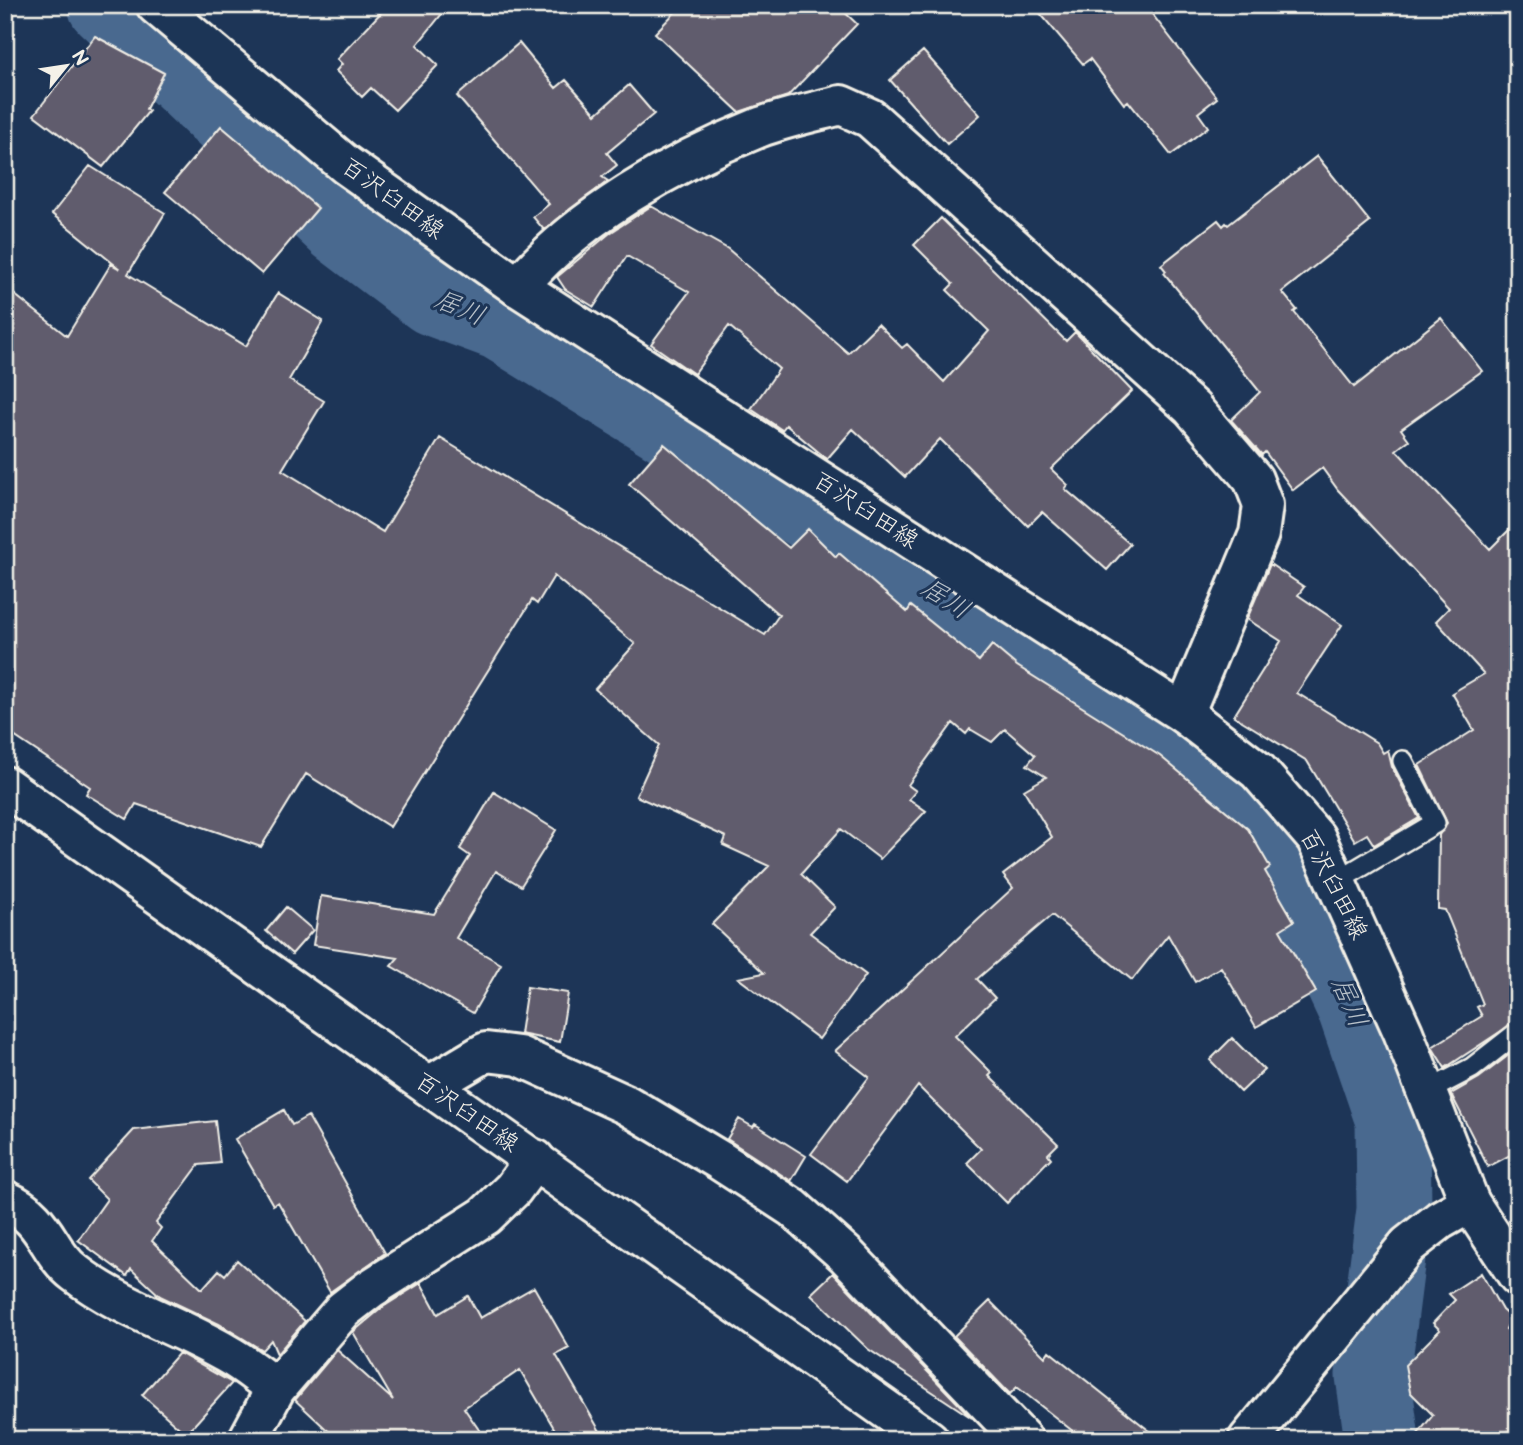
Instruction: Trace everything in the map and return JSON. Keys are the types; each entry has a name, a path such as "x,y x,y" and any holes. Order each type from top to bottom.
{"main road":[{"name":"百沢臼田線","path":"174,11 346,165 518,287 1184,714 1258,771 1290,804 1316,838 1337,881 1470,1203 1518,1276"},
{"path":"518,287 540,261 573,235 636,189 692,158 760,127 841,105 870,118 1192,408 1253,479 1263,505 1259,534 1184,714"},
{"name":"百沢臼田線","path":"5,786 929,1440"},
{"path":"429,1086 486,1052 519,1056 626,1105 719,1160 793,1208 846,1255 1023,1440"},
{"path":"248,1440 275,1388 343,1310 370,1289 485,1216 513,1189 535,1159"},
{"path":"5,1200 18,1205 41,1226 72,1271 96,1287 229,1354 275,1388"},
{"path":"1248,1440 1408,1245 1440,1220 1470,1203"}],"lane":[{"path":"1337,881 1435,823 1403,761"},
{"path":"1426,1092 1472,1068 1518,1032"}],"building":[{"path":"388,5 449,5 417,45 438,65 395,110 371,88 362,97 336,71 342,64 337,59"},
{"path":"682,5 837,5 857,24 788,96 739,112 655,33"},
{"path":"1033,5 1145,5 1217,98 1198,113 1208,127 1171,155 1128,101 1124,104 1090,59 1083,64"},
{"path":"95,36 164,73 146,109 149,111 103,167 34,115"},
{"path":"519,43 556,88 566,80 596,114 629,85 654,114 607,153 617,165 602,177 608,181 544,230 533,217 549,204 457,96"},
{"path":"923,51 980,115 947,144 890,80"},
{"path":"221,126 318,208 262,274 165,192"},
{"path":"1317,156 1370,222 1282,292 1297,310 1294,312 1354,387 1441,318 1482,371 1401,429 1409,440 1396,450 1490,549 1518,521 1518,1020 1445,1068 1432,1047 1482,1016 1477,1007 1483,1004 1445,910 1438,909 1439,835 1447,823 1419,765 1474,730 1452,693 1484,674 1436,621 1449,608 1338,490 1322,468 1293,490 1265,452 1262,455 1231,420 1260,392 1164,273 1166,271 1161,265 1218,220 1223,226 1226,223 1228,225"},
{"path":"90,166 165,213 128,274 246,346 278,293 323,321 289,380 324,401 282,470 383,532 440,438 765,635 779,615 629,484 664,444 789,548 808,529 836,557 839,553 907,612 911,606 979,661 992,645 1017,666 1160,756 1248,829 1270,867 1265,871 1294,921 1280,930 1316,992 1256,1027 1221,967 1195,982 1168,935 1132,980 1052,915 977,979 995,998 955,1036 992,1073 989,1076 1058,1144 1048,1154 1051,1158 1007,1203 967,1163 981,1149 918,1086 847,1181 811,1154 869,1077 835,1051 1013,888 1003,875 1052,837 1024,790 1046,777 1027,765 1035,755 1005,729 992,742 970,729 966,734 953,723 908,785 916,791 909,799 926,811 880,859 841,829 801,874 835,907 810,933 866,975 819,1039 738,978 764,973 712,924 769,866 723,845 726,837 636,796 659,745 595,689 635,644 554,576 537,604 532,600 390,827 306,774 261,847 136,804 127,819 86,794 90,787 5,730 5,287 67,336 111,264 120,269 52,214"},
{"path":"651,206 728,249 848,353 878,324 902,348 907,344 944,382 989,331 947,290 953,284 914,245 941,218 1066,341 1075,332 1132,391 1051,469 1068,485 1065,489 1130,544 1107,570 1042,512 1028,526 940,439 905,477 853,429 827,459 786,425 782,430 751,409 779,369 729,326 694,374 651,344 689,292 627,256 594,307 565,289 557,277 610,233"},
{"path":"1270,564 1304,587 1298,595 1342,625 1297,693 1377,743 1383,753 1388,750 1392,767 1419,818 1374,845 1367,834 1355,841 1307,761 1234,716 1281,641 1247,619"},
{"path":"494,792 556,830 521,886 496,871 456,938 501,964 473,1013 391,966 398,958 313,945 321,896 434,914 470,856 460,849"},
{"path":"286,907 313,930 292,954 266,931"},
{"path":"527,987 568,993 560,1042 520,1034"},
{"path":"1232,1038 1264,1070 1241,1092 1210,1060"},
{"path":"1518,1048 1518,1151 1488,1167 1451,1094 1479,1078"},
{"path":"284,1110 292,1125 308,1116 385,1253 330,1292 278,1202 273,1205 235,1139"},
{"path":"739,1119 753,1127 755,1124 806,1156 791,1181 727,1139"},
{"path":"215,1121 220,1163 199,1165 156,1223 161,1228 152,1241 202,1289 219,1270 225,1275 237,1260 305,1321 277,1354 271,1340 262,1350 219,1324 160,1296 131,1269 127,1276 78,1240 107,1199 88,1180 134,1130"},
{"path":"833,1273 972,1418 868,1349 811,1294"},
{"path":"1481,1273 1502,1310 1511,1318 1506,1329 1518,1339 1518,1440 1413,1440 1433,1415 1410,1392 1405,1365 1440,1330 1433,1323 1455,1300 1449,1294"},
{"path":"421,1283 438,1314 468,1296 480,1318 534,1287 569,1348 556,1355 605,1440 561,1440 520,1370 464,1408 486,1440 338,1440 295,1400 337,1350 393,1400 353,1332 383,1307"},
{"path":"990,1301 1045,1357 1049,1351 1161,1440 1084,1440 1017,1387 1010,1394 954,1336"},
{"path":"179,1353 232,1383 186,1434 142,1395"}],"waterway":[{"name":"居川","path":"105,5 340,228 432,298 500,323 1142,718 1220,785 1286,862 1355,1009 1393,1120 1394,1210 1373,1375 1382,1440"}]}
